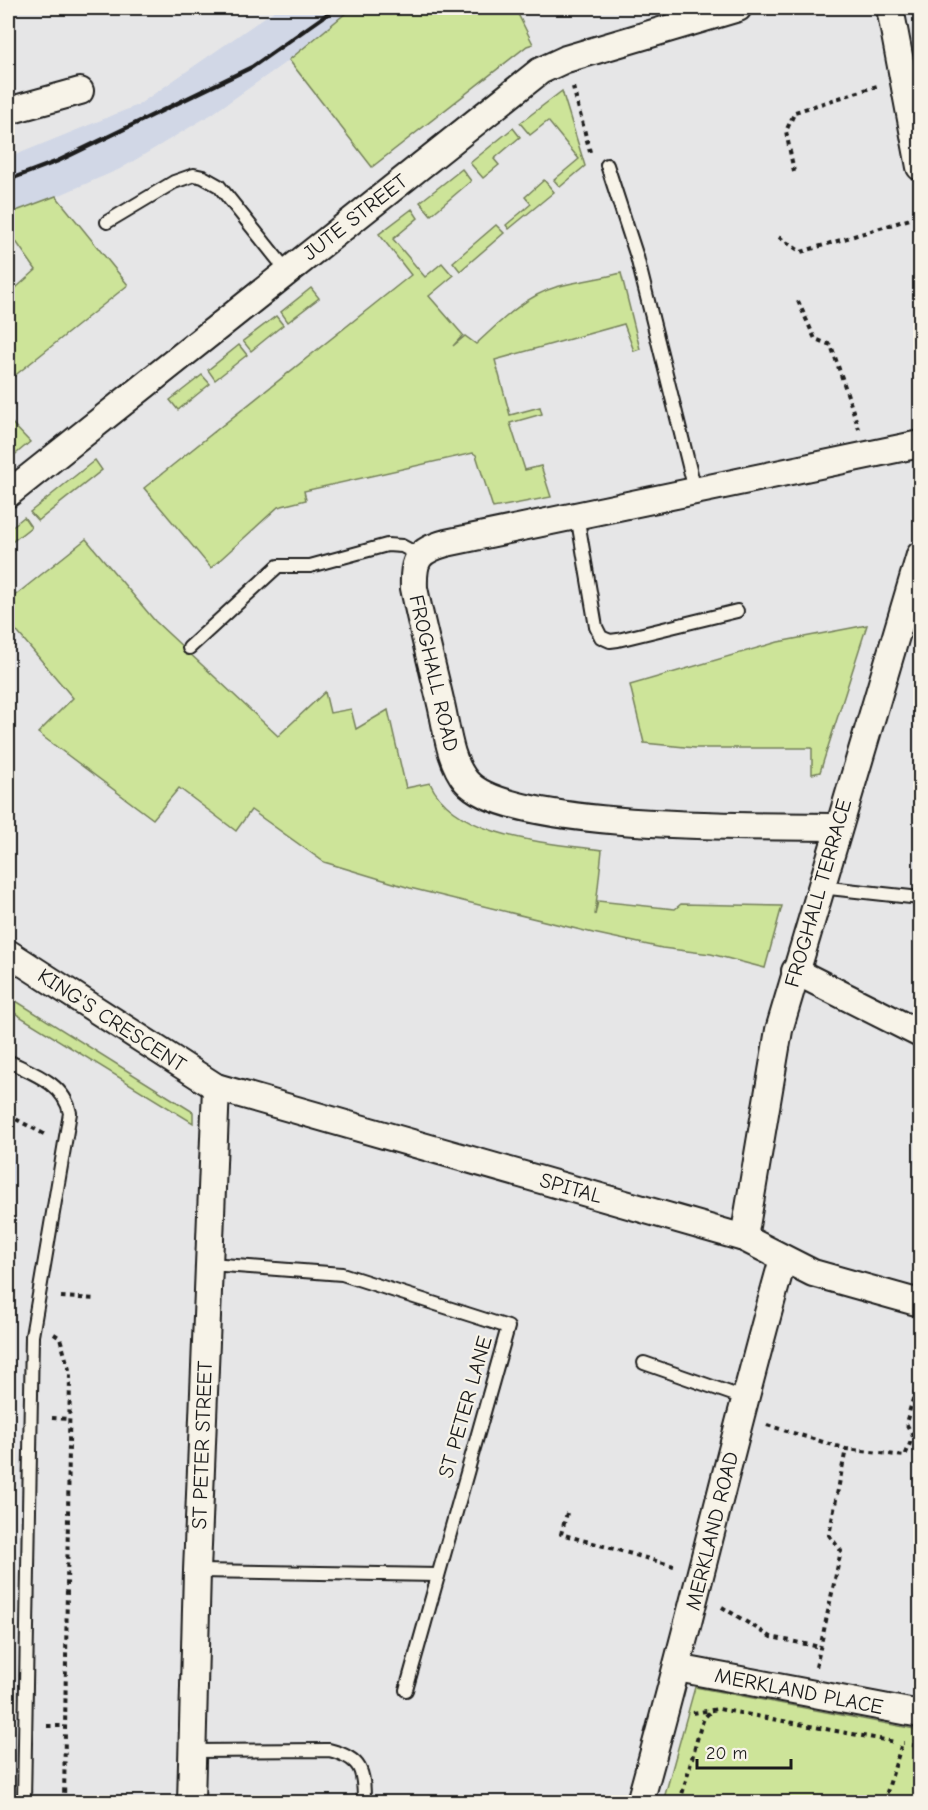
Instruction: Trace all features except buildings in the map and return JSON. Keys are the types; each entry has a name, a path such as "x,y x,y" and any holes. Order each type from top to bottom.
{"street":[{"name":"JUTE STREET","path":"8,494 523,83 547,67 566,59 738,8"},
{"path":"890,8 921,167"},
{"path":"8,111 80,91"},
{"path":"419,555 431,547 446,543 921,444"},
{"name":"FROGHALL ROAD","path":"419,555 413,570 414,588 453,756 468,783 483,793 546,811 608,820 681,825 837,827"},
{"name":"FROGHALL TERRACE","path":"744,1238 768,1083 795,971 921,555"},
{"name":"KING'S CRESCENT","path":"8,953 216,1087"},
{"path":"795,971 921,1034"},
{"name":"SPITAL","path":"216,1087 744,1238 783,1259 840,1282 921,1303"},
{"name":"ST PETER STREET","path":"191,1803 197,1571 216,1087"},
{"name":"MERKLAND ROAD","path":"640,1803 783,1259"},
{"name":"MERKLAND PLACE","path":"677,1668 921,1714"}],"lane":[{"path":"607,165 637,257 695,490"},
{"path":"107,222 174,182 194,175 203,177 219,186 287,271"},
{"path":"577,515 596,627 601,637 610,641 618,640 737,611"},
{"path":"189,648 278,566 310,566 387,545 402,546 419,555"},
{"path":"819,887 921,898"},
{"path":"8,1061 47,1081 60,1091 68,1103 70,1113 32,1336 24,1803"},
{"name":"ST PETER LANE","path":"210,1264 342,1275 508,1327 406,1690"},
{"path":"644,1363 742,1408"},
{"path":"197,1571 438,1575"},
{"path":"193,1751 329,1750 343,1754 356,1762 364,1776 364,1803"}],"path":[{"path":"566,59 593,161 607,165"},
{"path":"794,172 786,130 795,112 903,78"},
{"path":"778,237 801,252 921,216"},
{"path":"798,302 815,339 831,345 867,455"},
{"path":"8,1115 44,1135 66,1138"},
{"path":"8,1132 8,1159"},
{"path":"60,1286 57,1297 96,1299"},
{"path":"48,1331 60,1338 70,1373 64,1803"},
{"path":"921,1375 906,1423 913,1436 921,1438"},
{"path":"742,1408 846,1449 905,1456 913,1436"},
{"path":"810,1694 841,1551 829,1535 846,1449"},
{"path":"567,1513 561,1534 699,1582 771,1636 820,1647"},
{"path":"680,1803 700,1729 704,1718 712,1710"},
{"path":"688,1713 727,1710 921,1746"},
{"path":"884,1803 902,1743"}],"shaded area":[{"path":"278,8 352,8 289,60 212,114 120,169 39,204 8,214 8,158 138,105"},
{"path":"8,1124 15,1129 8,1352"}],"green space":[{"path":"352,8 515,8 533,44 527,46 372,167 289,60"},
{"path":"562,91 585,166 560,187 554,180 579,159 548,121 530,135 520,123"},
{"path":"513,128 520,137 494,159 499,165 483,178 470,163"},
{"path":"462,169 471,181 431,215 420,202"},
{"path":"544,180 554,192 509,229 506,225 531,204 525,197"},
{"path":"56,196 128,285 8,381 8,295 36,270 8,230 8,214"},
{"path":"412,209 418,218 393,239 425,277 442,263 453,276 429,296 463,335 453,346 465,336 476,344 523,303 545,291 621,273 640,349 634,351 624,324 495,360 510,415 540,407 542,414 510,423 525,470 541,466 551,497 493,508 476,455 473,453 304,491 306,500 278,507 211,568 144,488 411,275 379,234"},
{"path":"496,225 504,233 460,271 453,262"},
{"path":"311,288 319,298 288,322 281,312"},
{"path":"276,316 283,325 251,351 243,341"},
{"path":"239,345 247,355 215,380 208,370"},
{"path":"202,375 210,384 178,410 170,400"},
{"path":"8,419 30,442 11,458 8,457"},
{"path":"95,460 102,470 38,521 30,512"},
{"path":"24,517 31,527 8,545 8,530"},
{"path":"86,539 155,621 278,736 325,692 330,713 351,709 356,729 388,710 406,788 430,783 442,801 460,816 481,827 530,840 602,850 595,915 598,901 675,909 681,904 782,906 765,968 711,954 662,948 593,933 410,888 324,862 251,810 236,831 179,788 153,819 38,733 73,698 8,621 8,601"},
{"path":"867,625 820,772 812,774 812,748 695,748 644,743 630,685 778,642"},
{"path":"8,996 193,1112 193,1123 8,1009"},
{"path":"695,1687 920,1730 920,1802 663,1802"}],"railway":[{"path":"8,180 58,161 252,67 336,8"}]}
